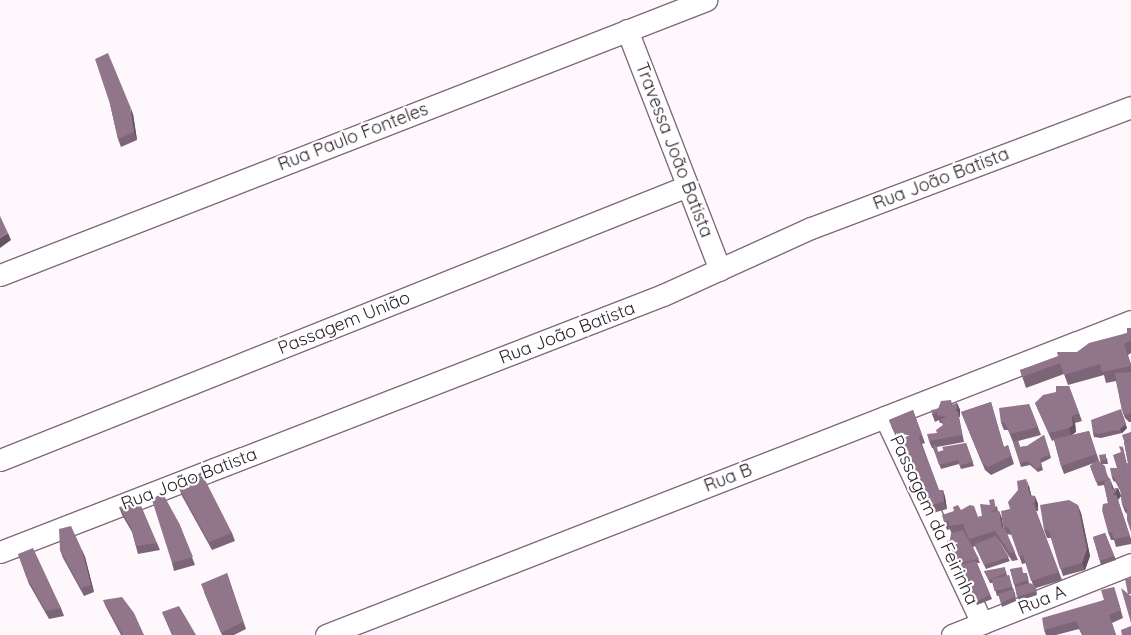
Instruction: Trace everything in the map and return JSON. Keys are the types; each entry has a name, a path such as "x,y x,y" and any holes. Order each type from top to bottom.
{"street":[{"name":"Rua Paulo Fonteles","path":"0,275 706,0"},
{"name":"Travessa João Batista","path":"627,30 720,270"},
{"name":"Rua João Batista","path":"0,552 663,295 811,228 1131,107"},
{"name":"Passagem União","path":"0,460 687,186"},
{"name":"Rua B","path":"326,635 1131,321"},
{"name":"Passagem da Feirinha","path":"885,417 982,623"},
{"name":"Rua A","path":"952,635 1131,564"}],"building":[{"path":"108,53 130,106 134,132 118,139 110,104 95,59"},
{"path":"0,216 8,233 0,238"},
{"path":"1127,328 1131,328 1131,340 1124,344 1131,366 1102,372 1100,364 1064,375 1060,363 1022,377 1020,370 1058,356 1057,352 1077,352 1089,343 1127,333"},
{"path":"1131,372 1131,413 1126,415 1122,410 1115,373"},
{"path":"1056,386 1069,386 1079,413 1072,416 1073,425 1069,428 1049,433 1035,403 1043,395 1056,392"},
{"path":"951,400 951,405 957,403 957,409 954,410 958,412 962,435 929,441 927,434 937,433 936,430 943,425 941,419 947,417 937,415 937,412 932,414 931,410 938,409 941,401"},
{"path":"991,402 1004,448 1008,445 1011,456 988,467 982,463 961,412"},
{"path":"1029,404 1038,427 1010,434 1005,423 1001,423 999,408"},
{"path":"1121,409 1126,424 1120,429 1099,434 1093,433 1091,420"},
{"path":"913,410 922,435 919,436 920,442 939,490 943,490 944,501 931,506 889,420"},
{"path":"1089,431 1096,454 1061,466 1054,439"},
{"path":"1131,432 1131,439 1124,441 1122,435"},
{"path":"1044,435 1050,454 1040,459 1042,466 1036,469 1028,461 1020,463 1013,442 1018,440 1020,447 1027,446"},
{"path":"1131,439 1131,532 1127,520 1127,509 1122,504 1120,489 1113,475 1125,470 1125,465 1128,463 1124,442"},
{"path":"966,443 973,462 960,465 958,460 939,465 933,446 936,445 938,453 944,451 942,447"},
{"path":"1119,446 1123,447 1127,464 1124,471 1113,475 1112,478 1110,468 1117,468 1113,455 1121,452"},
{"path":"1106,454 1106,460 1100,460 1099,455"},
{"path":"1097,460 1105,466 1108,480 1096,482 1090,466"},
{"path":"201,472 232,533 209,542 179,488"},
{"path":"1110,478 1112,489 1118,488 1113,496 1116,494 1130,536 1114,539 1112,533 1108,532 1102,510 1103,504 1108,503 1104,482"},
{"path":"1026,479 1030,495 1035,496 1035,503 1031,504 1034,505 1059,572 1031,581 1023,555 1019,557 1009,528 1003,526 1001,511 1010,509 1008,502 1018,490 1017,481"},
{"path":"162,492 179,523 193,557 172,563 152,500"},
{"path":"994,499 996,509 988,513 999,511 1002,528 1005,529 1015,552 1010,553 995,531 969,539 963,524 949,526 949,521 944,522 942,515 954,511 953,507 958,505 961,510 970,505 974,506 978,517 982,516 980,504 990,505 989,500"},
{"path":"1069,500 1078,505 1087,549 1082,563 1060,569 1049,531 1044,530 1040,505"},
{"path":"139,501 157,543 136,546 131,527 119,507"},
{"path":"71,526 82,550 91,585 81,588 60,550 59,529"},
{"path":"963,530 979,559 957,563 947,540 950,540 951,533"},
{"path":"1105,533 1114,556 1100,561 1093,537"},
{"path":"996,536 1009,557 984,565 975,544"},
{"path":"33,548 61,608 46,611 26,576 18,554"},
{"path":"976,561 990,595 975,602 958,565"},
{"path":"1005,567 1006,573 989,580 984,571"},
{"path":"1022,567 1023,573 1027,573 1028,580 1014,585 1010,569"},
{"path":"227,573 243,622 221,633 201,584"},
{"path":"1009,575 1012,587 994,591 992,579"},
{"path":"1131,578 1131,594 1128,594 1125,579"},
{"path":"1030,583 1035,586 1036,591 1017,597 1015,587"},
{"path":"1114,587 1121,610 1109,615 1116,635 1083,635 1076,621 1044,630 1042,618 1104,600 1101,590"},
{"path":"1121,588 1131,596 1131,623"},
{"path":"1014,589 1014,597 1001,603 998,594"},
{"path":"122,597 134,613 144,635 123,635 103,600"},
{"path":"179,606 196,635 173,635 162,612"},
{"path":"1131,626 1131,635 1122,635 1121,630"}]}
